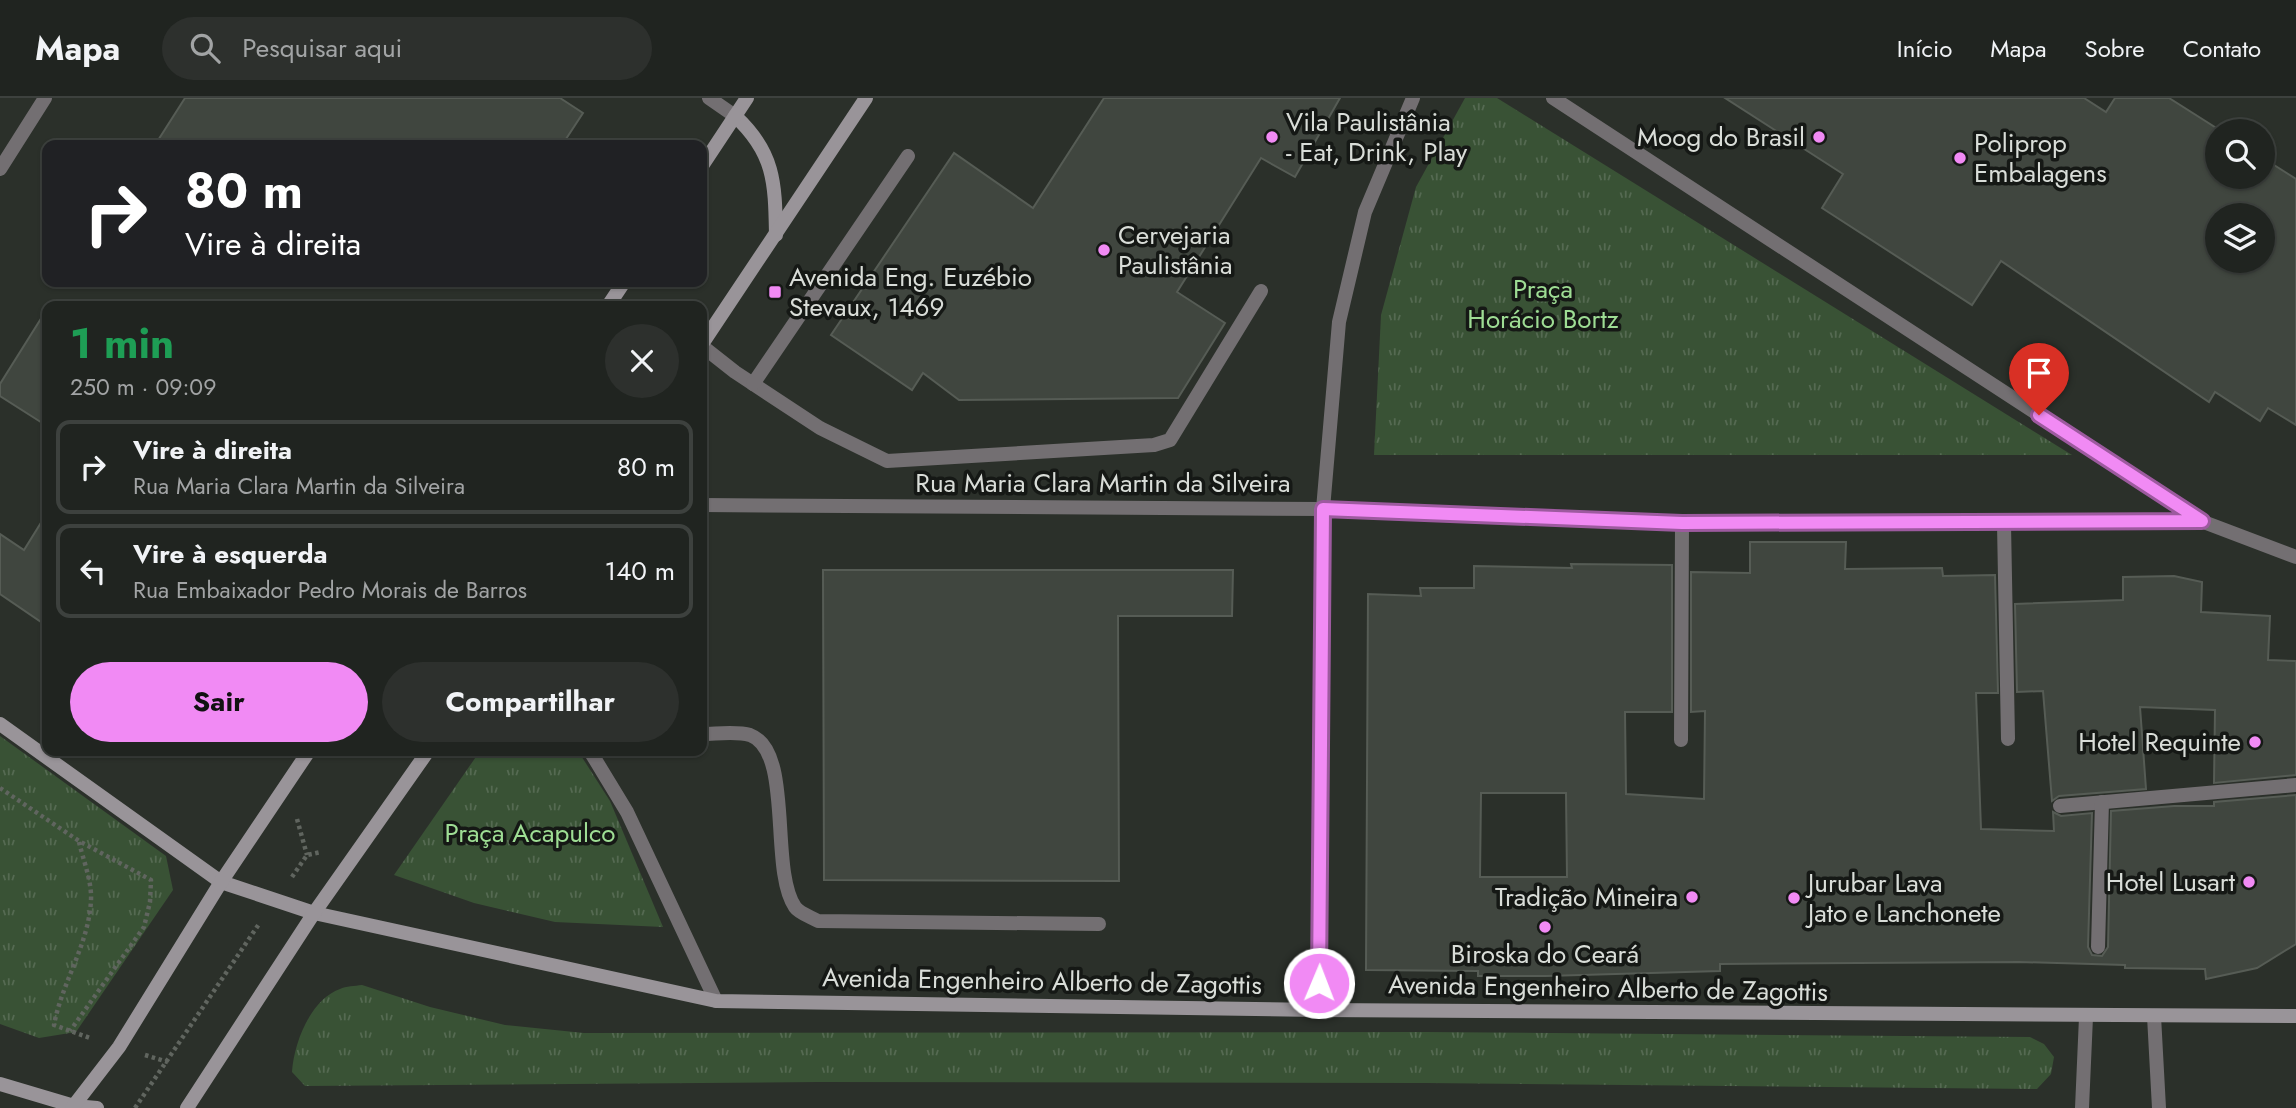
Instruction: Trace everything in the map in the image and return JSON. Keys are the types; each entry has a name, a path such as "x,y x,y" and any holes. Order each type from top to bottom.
{"main road":[{"path":"707,158 747,98"},
{"path":"707,338 866,98"},
{"path":"735,116 755,134 766,154 775,186 776,234"},
{"name":"Avenida Engenheiro Alberto de Zagottis","path":"0,724 42,754"},
{"name":"Avenida Engenheiro Alberto de Zagottis","path":"45,756 221,882 314,913 716,1000 1318,1010 2086,1017 2296,1016"},
{"path":"73,1107 119,1048 221,882 306,756"},
{"path":"187,1108 314,913 424,756"},
{"path":"0,1084 73,1107 97,1108"}],"street":[{"path":"0,169 45,98"},
{"path":"709,98 735,116"},
{"path":"1318,1010 1323,509 1339,321 1365,212 1413,98"},
{"path":"1553,98 2202,521"},
{"path":"753,384 908,156"},
{"path":"707,349 753,384 820,428 887,461 1154,445 1170,440 1261,291"},
{"name":"Rua Maria Clara Martin da Silveira","path":"707,505 1323,509 1682,523 2004,524 2202,521 2296,557"},
{"path":"1681,740 1682,523"},
{"path":"2004,524 2008,739"},
{"path":"707,733 750,735 766,746 774,770 785,885 796,909 818,921 1099,924"},
{"path":"593,756 627,812 716,1000"},
{"path":"2060,806 2296,785"},
{"path":"2098,947 2102,803"},
{"path":"2154,1016 2159,1108"},
{"path":"2082,1108 2086,1017"}],"path":[{"path":"0,788 79,841 151,880 150,902 144,927 70,1031"},
{"path":"79,841 91,898 84,939 60,995 54,1025 168,1062"},
{"path":"135,1108 265,914"}],"green space":[{"name":"Praça Horácio Bortz","path":"1465,98 1497,98 2072,455 1374,455 1381,315 1416,187"},
{"path":"0,736 166,856 173,890 76,1032 39,1038 0,1024"},
{"name":"Praça Acapulco","path":"477,756 581,756 610,801 663,927 555,922 474,903 394,875"},
{"path":"362,985 430,1007 505,1025 584,1033 1423,1032 2030,1037 2044,1044 2054,1057 2051,1074 2037,1089 1426,1083 818,1082 305,1086 292,1072 293,1061 300,1036 312,1012 329,995 342,988"}],"building":[{"path":"185,98 560,98 583,113 565,140 158,140"},
{"name":"Cervejaria Paulistânia","path":"1104,98 1340,98 1295,177 1261,158 1177,292 1225,323 1178,398 959,400 923,373 912,390 831,335 954,153 1033,208"},
{"path":"1725,98 2084,98 2106,112 2115,98 2169,98 2205,121 2205,189 2275,189 2275,166 2296,179 2296,425 2268,408 2260,421 2215,392 2209,402 2001,261 1972,305 1822,208 1843,174"},
{"path":"42,317 42,423 0,396 0,384"},
{"path":"42,521 42,623 0,594 0,534 24,550"},
{"path":"1750,542 1846,542 1845,569 1942,568 1943,576 1995,575 1998,693 1976,693 1981,829 2054,831 2053,812 2061,816 2092,813 2088,947 2092,955 2102,956 2108,947 2111,811 2214,806 2214,802 2296,795 2296,944 2257,968 2206,979 2205,969 2019,962 1720,964 1720,971 1546,976 1478,976 1478,971 1366,970 1368,594 1421,596 1420,588 1474,588 1474,566 1572,568 1571,564 1672,565 1672,712 1625,712 1626,794 1704,799 1705,711 1691,712 1691,572 1750,573","holes":["1481,793 1566,793 1567,877 1480,877"]},
{"path":"823,570 1233,570 1232,616 1118,616 1119,881 824,880"},
{"path":"2174,576 2202,582 2201,612 2270,616 2268,660 2296,661 2296,775 2214,783 2215,710 2140,707 2146,789 2059,796 2052,801 2043,691 2017,692 2015,604 2123,600 2123,577"}],"place":[{"name":"Vila Paulistânia - Eat, Drink, Play","path":"1272,137"},
{"name":"Moog do Brasil","path":"1819,137"},
{"name":"Poliprop Embalagens","path":"1960,158"},
{"name":"Cervejaria Paulistânia","path":"1104,250"},
{"name":"Avenida Eng. Euzébio Stevaux, 1469","path":"775,292"},
{"name":"Hotel Requinte","path":"2255,742"},
{"name":"Hotel Lusart","path":"2249,882"},
{"name":"Tradição Mineira","path":"1692,897"},
{"name":"Jurubar Lava Jato e Lanchonete","path":"1794,898"},
{"name":"Biroska do Ceará","path":"1545,927"}],"route":[{"path":"1319,983 1323,509 1682,523 2004,524 2202,521 2039,415"}]}
